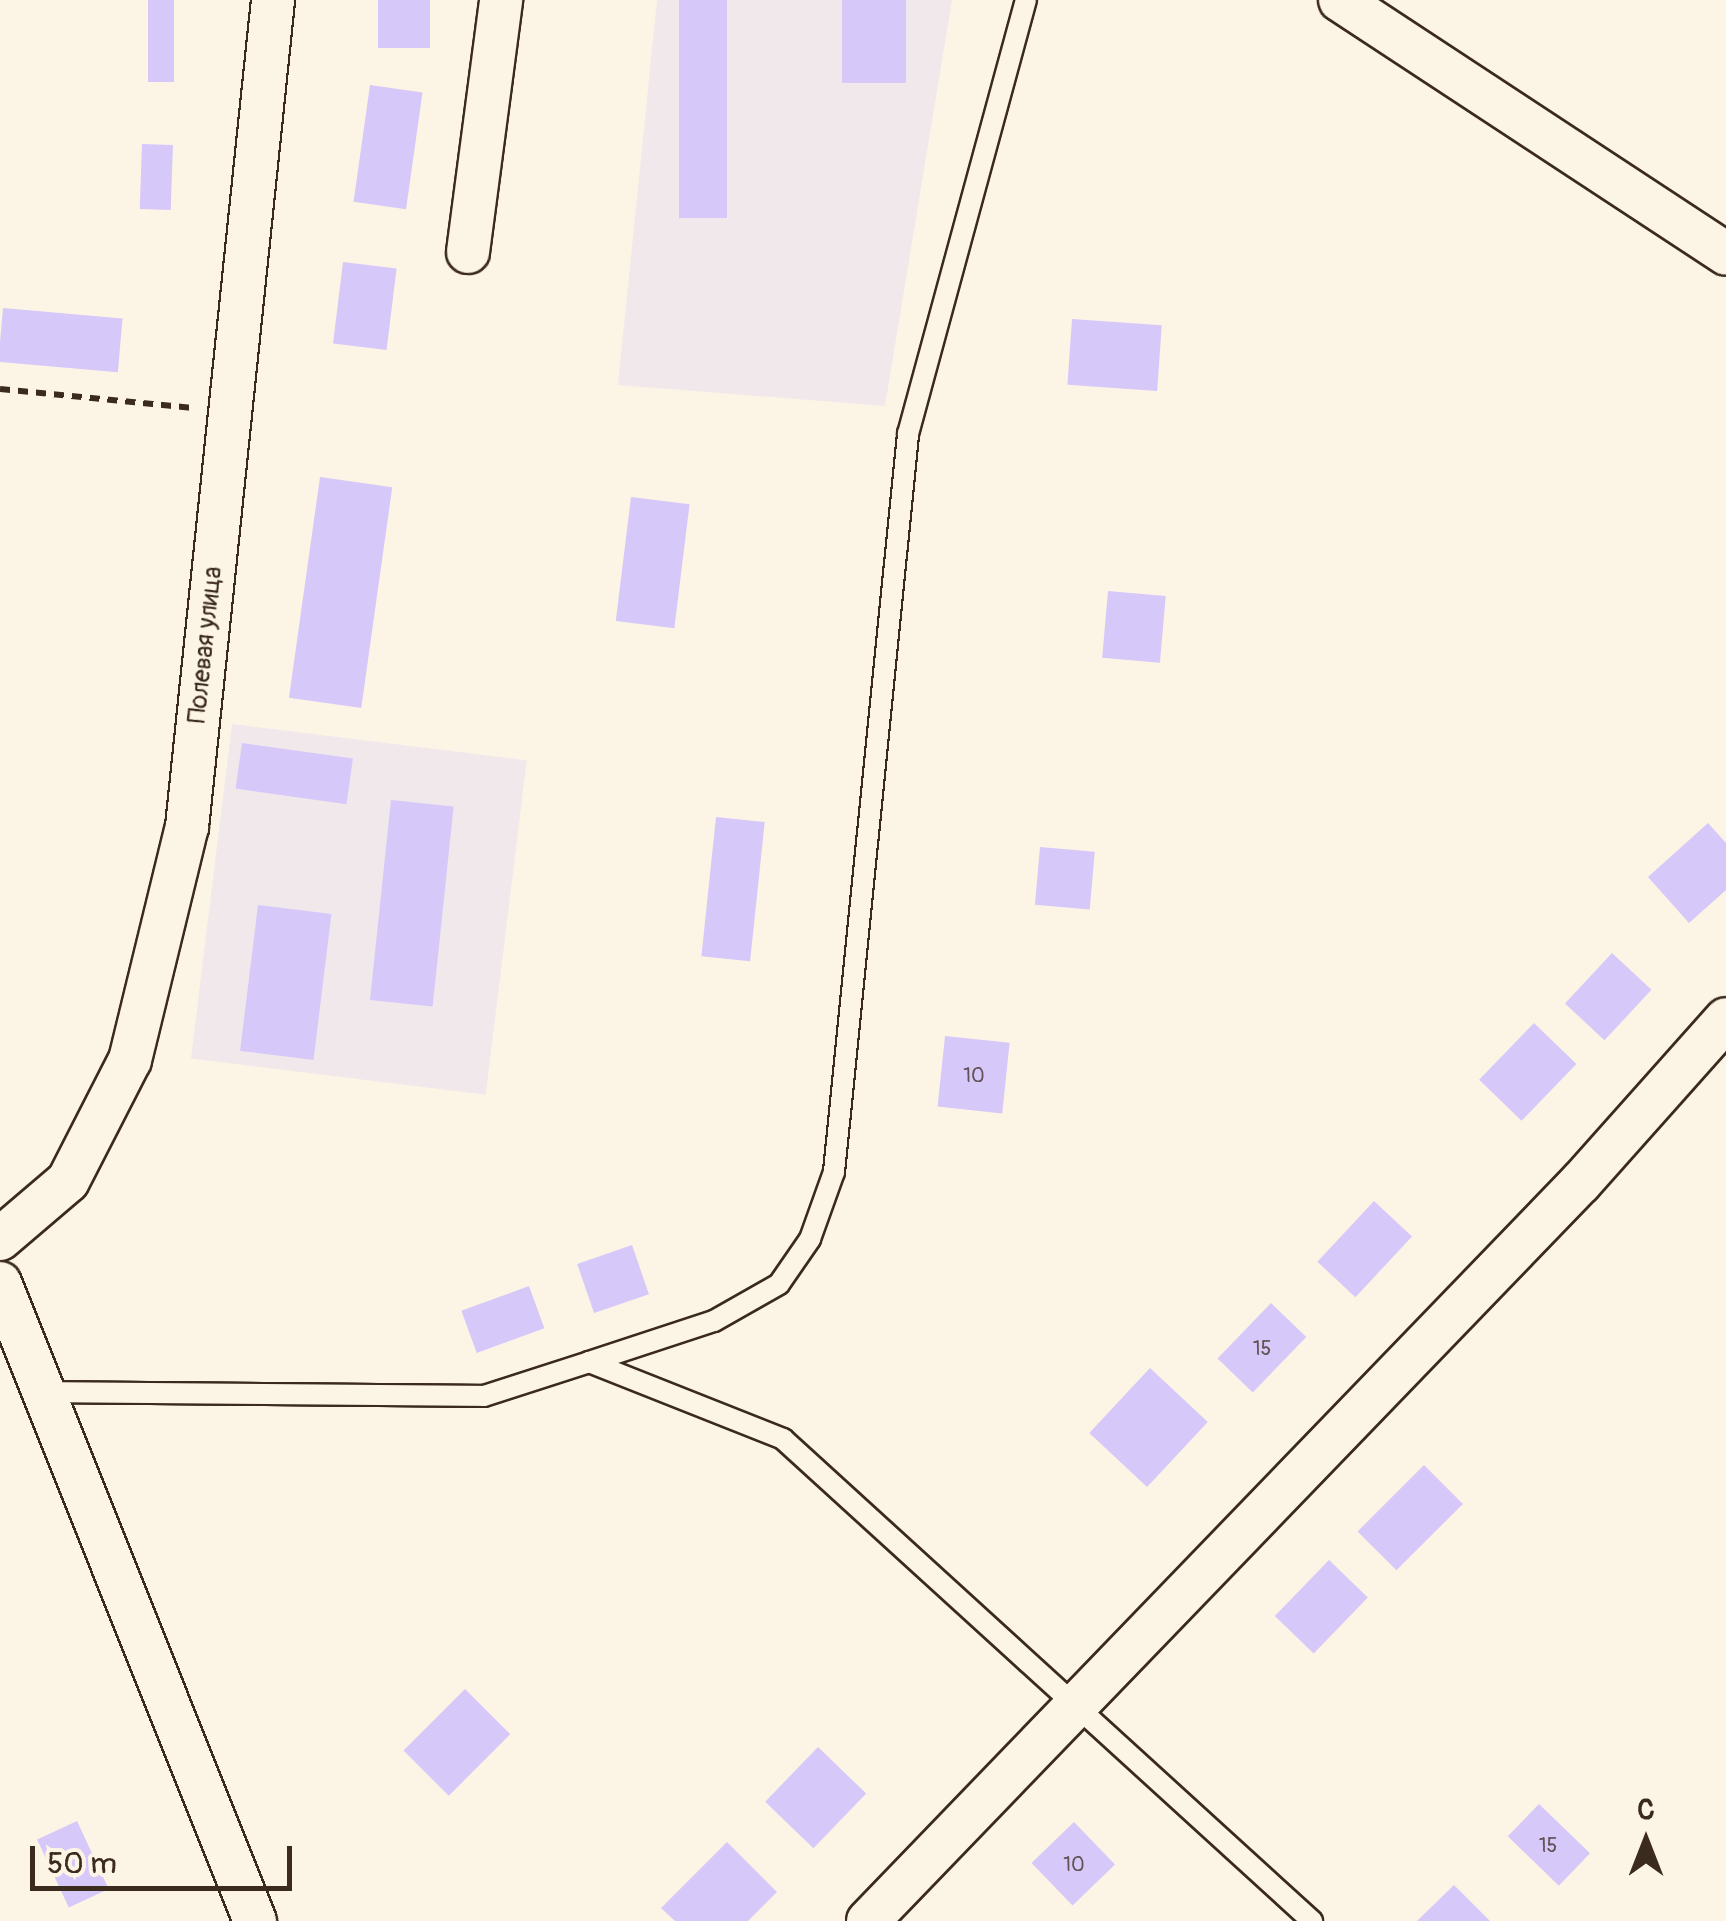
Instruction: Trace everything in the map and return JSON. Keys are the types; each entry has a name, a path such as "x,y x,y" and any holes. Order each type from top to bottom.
{"street":[{"name":"Полевая улица","path":"0,1239 68,1180 130,1060 186,828 273,0"},
{"path":"468,252 501,0"},
{"path":"1340,0 1726,254"},
{"path":"868,1921 1582,1182 1726,1019"},
{"path":"0,1283 255,1921"}],"lane":[{"path":"44,1392 484,1396 714,1322 779,1284 810,1239 834,1172 908,434 1026,0"},
{"path":"589,1362 783,1439 1312,1921"}],"path":[{"path":"0,390 230,412"}],"shaded area":[{"path":"657,0 952,0 885,406 618,385"},
{"path":"232,724 527,760 486,1095 191,1058"}],"building":[{"path":"148,0 174,0 174,82 148,82"},
{"path":"378,0 430,0 430,48 378,48"},
{"path":"679,0 727,0 727,218 679,218"},
{"path":"842,0 906,0 906,83 842,83"},
{"path":"370,85 422,92 406,209 354,202"},
{"path":"142,144 173,145 171,210 140,209"},
{"path":"343,262 397,269 387,350 333,343"},
{"path":"3,308 123,318 118,372 0,362"},
{"path":"1072,319 1162,325 1157,391 1067,385"},
{"path":"320,477 392,487 361,708 289,698"},
{"path":"631,497 690,504 674,628 616,621"},
{"path":"1108,591 1166,596 1160,663 1102,658"},
{"path":"242,743 353,759 347,804 236,789"},
{"path":"391,800 454,807 433,1006 370,1000"},
{"path":"716,817 765,822 750,961 701,956"},
{"path":"1708,823 1726,843 1726,890 1689,923 1648,877"},
{"path":"1040,847 1095,852 1090,910 1035,905"},
{"path":"258,905 331,914 314,1060 240,1051"},
{"path":"1612,953 1651,990 1604,1040 1565,1003"},
{"path":"1534,1023 1576,1064 1522,1121 1479,1080"},
{"path":"945,1036 1010,1043 1002,1113 938,1107"},
{"path":"1374,1201 1412,1236 1355,1297 1317,1262"},
{"path":"632,1245 649,1294 594,1313 577,1264"},
{"path":"529,1286 544,1328 477,1353 461,1311"},
{"path":"1271,1303 1306,1337 1253,1392 1218,1358"},
{"path":"1150,1368 1208,1422 1147,1487 1089,1433"},
{"path":"1424,1465 1463,1504 1396,1570 1358,1531"},
{"path":"1329,1560 1368,1598 1314,1654 1275,1616"},
{"path":"465,1689 510,1734 449,1796 403,1751"},
{"path":"818,1747 866,1794 813,1848 765,1802"},
{"path":"1539,1804 1590,1853 1559,1886 1508,1836"},
{"path":"77,1821 109,1889 69,1908 37,1840"},
{"path":"1074,1822 1115,1864 1073,1905 1032,1863"},
{"path":"727,1842 777,1892 748,1921 675,1921 661,1908"},
{"path":"1454,1885 1490,1921 1417,1921"}]}
